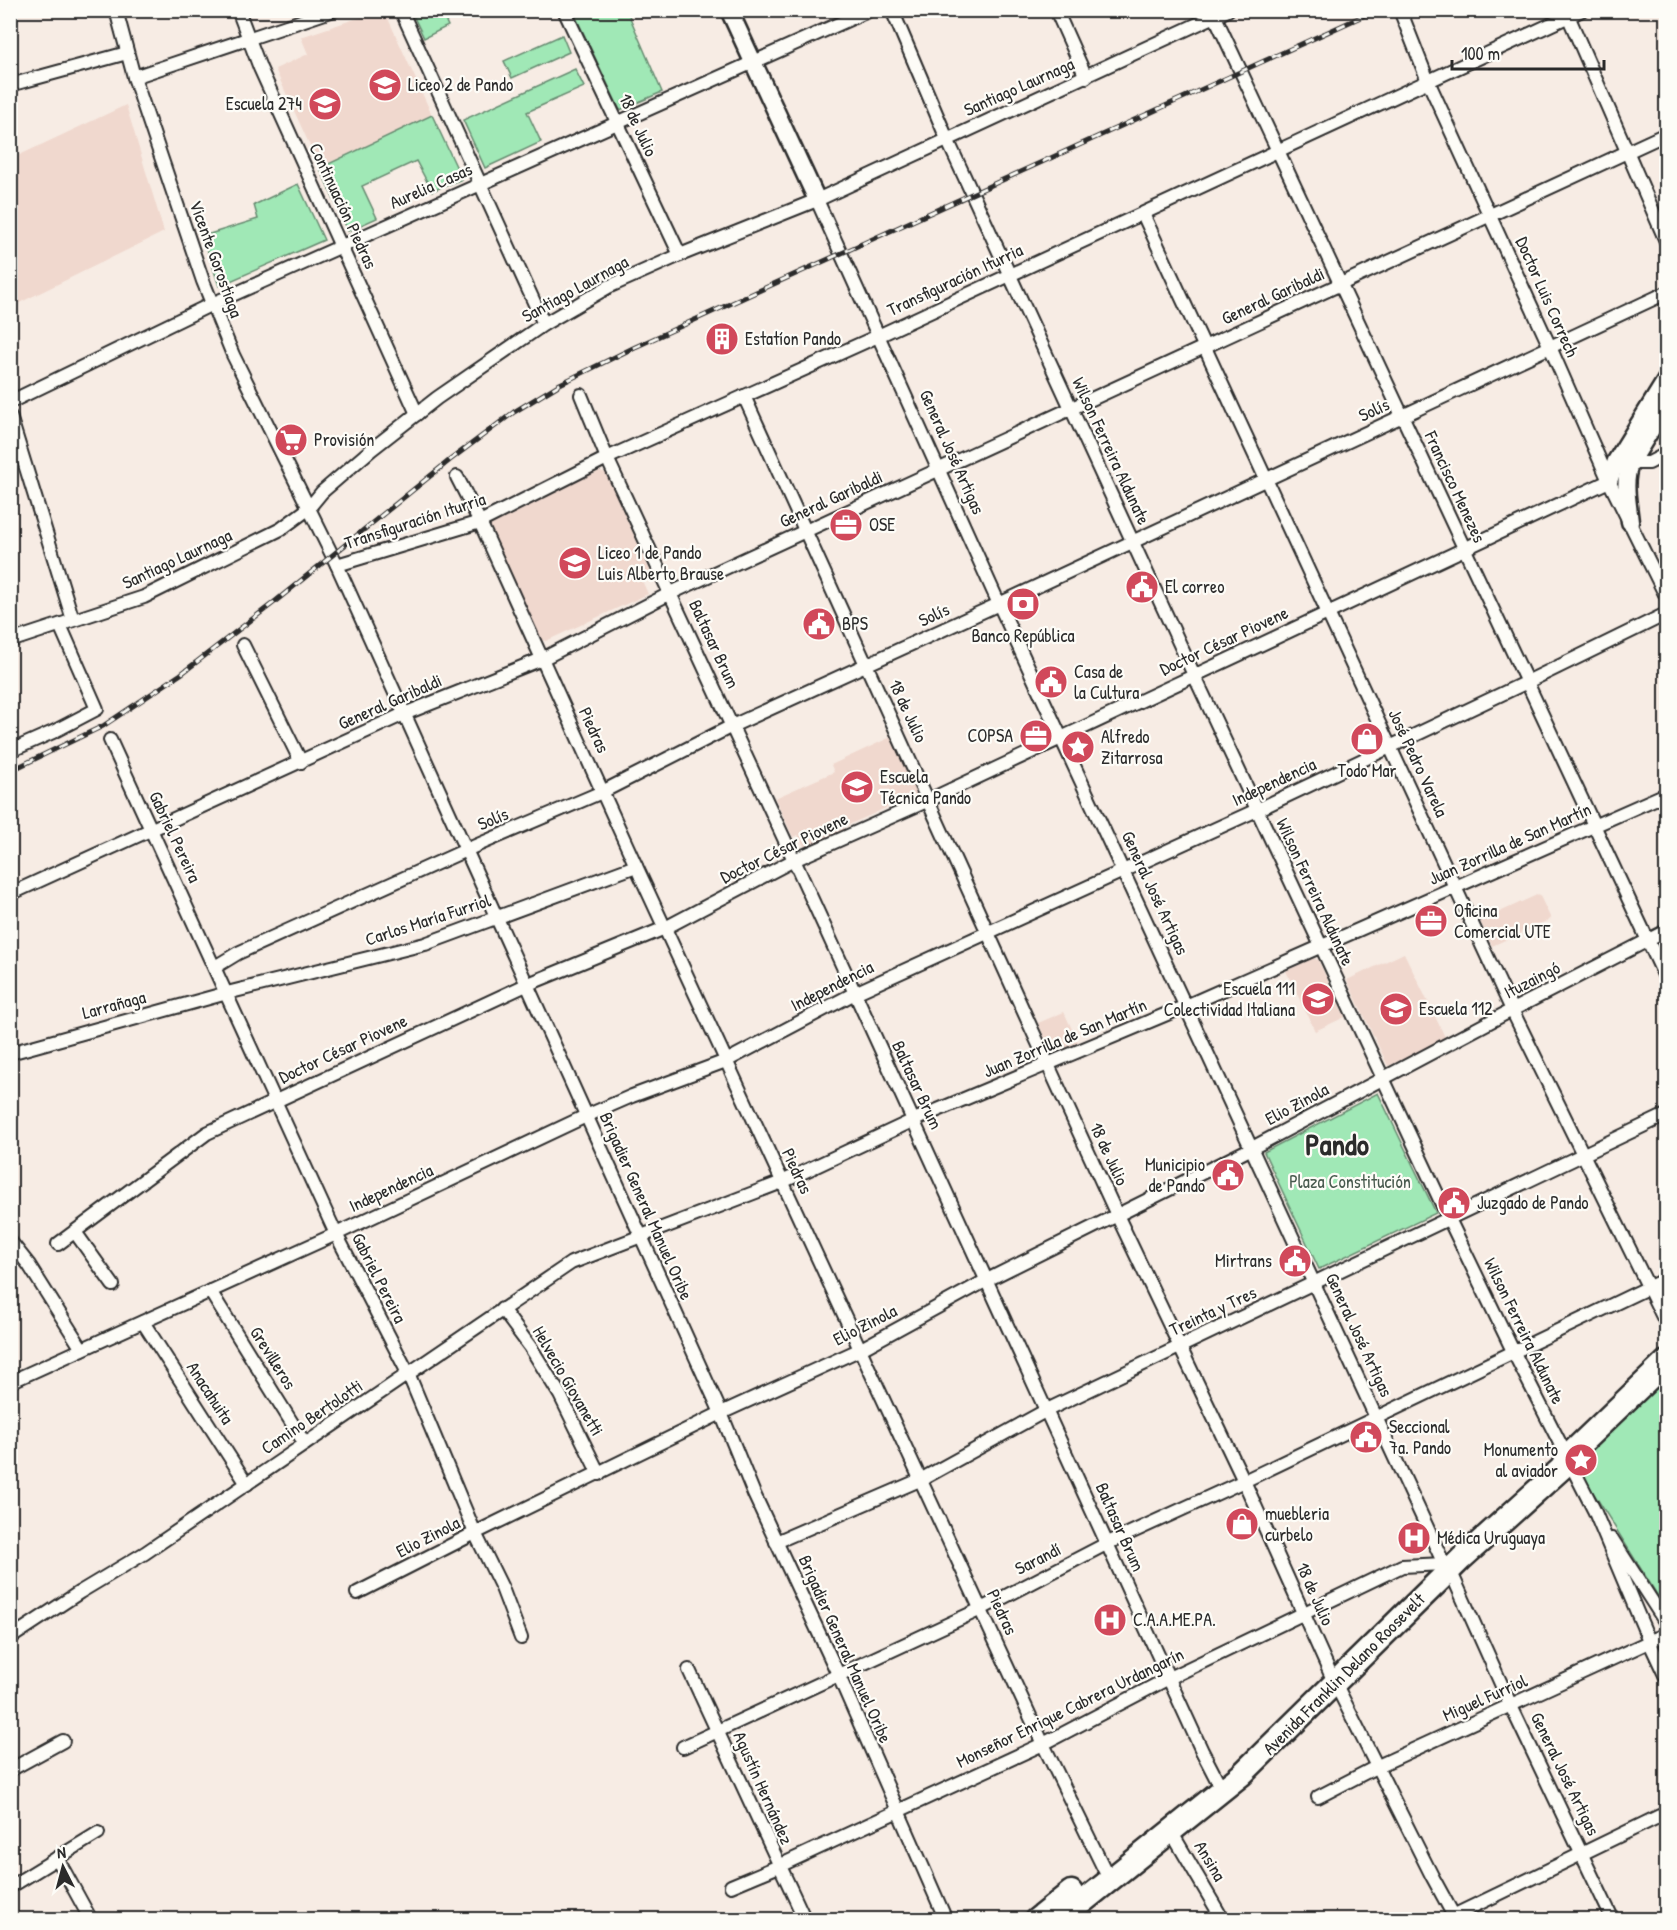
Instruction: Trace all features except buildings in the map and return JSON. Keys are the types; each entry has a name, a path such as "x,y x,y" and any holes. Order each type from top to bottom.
{"highway":[{"name":"Avenida Franklin Delano Roosevelt","path":"1106,1874 1283,1736 1334,1679 1447,1567 1562,1468 1567,1457 1666,1362"},
{"path":"1036,1920 1106,1874"},
{"path":"1060,1920 1106,1874"}],"street":[{"name":"Vicente Gorostiaga","path":"116,10 134,77 212,304 233,355 308,509"},
{"name":"Continuación Piedras","path":"238,10 247,38 417,414"},
{"path":"134,77 334,10"},
{"path":"401,10 544,324"},
{"name":"18 de Julio","path":"564,10 680,255"},
{"name":"General José Artigas","path":"729,10 999,604 1376,1417 1613,1920"},
{"name":"Aurelia Casas","path":"10,402 212,304 870,10"},
{"name":"Wilson Ferreira Aldunate","path":"892,10 947,139 1070,408 1321,947 1513,1351 1594,1510"},
{"path":"1056,10 1086,77"},
{"name":"Santiago Laurnaga","path":"10,641 144,597 281,529 308,509 322,492 437,398 544,324 608,287 680,255 817,200 1086,77 1213,13 1228,10"},
{"name":"Doctor Luis Correch","path":"1400,10 1428,81 1609,482 1666,596"},
{"name":"Transfiguración Iturria","path":"337,566 480,522 607,458 1143,214 1567,14 1582,10"},
{"name":"Francisco Menezes","path":"1213,13 1666,979"},
{"path":"1567,14 1666,241"},
{"path":"10,85 127,53"},
{"name":"General Garibaldi","path":"10,894 404,714 542,659 671,593 1666,134"},
{"name":"José Pedro Varela","path":"1143,214 1512,1010 1666,1323"},
{"name":"Solís","path":"215,967 238,953 466,850 602,792 732,726 1666,293"},
{"path":"1630,522 1626,488 1627,474 1623,462 1666,380"},
{"name":"Baltasar Brum","path":"581,394 607,458 914,1120 1169,1678 1220,1784"},
{"name":"18 de Julio","path":"744,396 1117,1215 1181,1346 1334,1679 1455,1918"},
{"path":"1626,488 1609,482 1666,405"},
{"path":"10,416 73,620"},
{"path":"1623,462 1649,463 1666,454"},
{"name":"Piedras","path":"457,477 480,522 664,928 922,1479 1043,1744 1106,1874"},
{"name":"Doctor César Piovene","path":"58,1244 196,1139 526,985 664,928 794,860 929,800 1609,482"},
{"name":"Brigadier General Manuel Oribe","path":"308,509 337,566 721,1413 776,1542 838,1674 946,1920"},
{"name":"Independencia","path":"11,1381 336,1234 586,1116 726,1061 855,993 1257,810 1666,614"},
{"path":"10,751 97,709 60,625"},
{"path":"243,645 301,762"},
{"name":"Gabriel Pereira","path":"110,740 336,1234 408,1373 475,1533 502,1588 521,1638"},
{"name":"Juan Zorrilla de San Martín","path":"639,1236 782,1182 914,1120 1186,1006 1666,794"},
{"name":"Carlos María Furriol","path":"227,993 425,944 636,866"},
{"name":"Ituzaingó","path":"1383,1078 1666,931"},
{"name":"Larrañaga","path":"10,1053 227,993"},
{"name":"Elio Zinola","path":"357,1593 721,1413 861,1349 987,1280 1252,1148 1383,1078"},
{"name":"Treinta y Tres","path":"776,1542 922,1479 1047,1410 1666,1114"},
{"path":"75,1232 113,1285"},
{"name":"Camino Bertolotti","path":"10,1638 80,1592 145,1554 571,1263 639,1236"},
{"path":"10,1241 29,1265 82,1349"},
{"name":"Sarandí","path":"683,1747 981,1609 1108,1543 1244,1481 1666,1279"},
{"name":"Grevilleros","path":"210,1291 305,1444"},
{"name":"Helvecio Giovanetti","path":"502,1309 531,1348 560,1395 599,1474"},
{"name":"Anacahuita","path":"143,1322 247,1484"},
{"path":"1594,1510 1666,1623"},
{"path":"1594,1510 1666,1677"},
{"name":"Monseñor Enrique Cabrera Urdangarín","path":"731,1886 1043,1744 1169,1678 1402,1566 1447,1567"},
{"name":"Miguel Furriol","path":"1318,1797 1378,1766 1666,1634"},
{"name":"Agustín Hernández","path":"689,1670 805,1920"},
{"path":"10,1770 63,1741"},
{"path":"1455,1918 1666,1813"},
{"name":"Ansina","path":"1168,1827 1223,1920"},
{"path":"10,1887 98,1833"},
{"path":"57,1858 91,1920"}],"shaded area":[{"path":"379,11 386,14 432,115 320,168 275,69 308,54 301,37"},
{"path":"126,105 164,232 11,307 11,159"},
{"name":"Liceo 1 de Pando Luis Alberto Brause","path":"600,471 606,473 650,571 640,576 648,594 546,641 540,640 488,526 489,521"},
{"name":"Escuela Técnica Pando","path":"891,737 917,794 844,827 845,830 805,848 798,835 793,837 775,798 834,772 831,765"},
{"path":"1539,894 1551,919 1492,946 1480,921"},
{"name":"Escuela 112","path":"1404,953 1446,1039 1388,1066 1347,980"},
{"name":"Escuela 111 Colectividad Italiana","path":"1313,958 1318,960 1345,1017 1315,1031 1286,971"},
{"path":"1064,1012 1078,1042 1052,1053 1038,1023"}],"green space":[{"path":"411,11 441,11 448,26 424,38"},
{"path":"573,11 633,11 628,13 662,92 620,110"},
{"path":"562,35 569,52 512,78 504,61"},
{"path":"575,69 584,87 527,112 541,142 485,168 463,120"},
{"path":"432,115 462,179 432,191 416,161 362,186 377,218 348,231 320,168"},
{"path":"298,184 324,240 219,286 203,236 258,219 254,205"},
{"name":"Plaza Constitución","path":"1378,1093 1436,1213 1319,1269 1264,1152"},
{"path":"1666,1366 1666,1609 1571,1457"}],"railway":[{"path":"10,771 103,726 181,674 272,604 450,460 514,412 560,384 633,348 1376,10"}],"place":[{"name":"Liceo 2 de Pando","path":"385,85"},
{"name":"Escuela 274","path":"325,104"},
{"name":"Estatíon Pando","path":"722,339"},
{"name":"Provisión","path":"291,440"},
{"name":"OSE","path":"846,525"},
{"name":"Liceo 1 de Pando Luis Alberto Brause","path":"575,563"},
{"name":"El correo","path":"1142,587"},
{"name":"Banco República","path":"1023,604"},
{"name":"BPS","path":"819,624"},
{"name":"Casa de la Cultura","path":"1051,682"},
{"name":"COPSA","path":"1036,736"},
{"name":"Todo Mar","path":"1367,739"},
{"name":"Alfredo Zitarrosa","path":"1078,747"},
{"name":"Escuela Técnica Pando","path":"857,787"},
{"name":"Oficina Comercial UTE","path":"1431,921"},
{"name":"Escuela 111 Colectividad Italiana","path":"1318,999"},
{"name":"Escuela 112","path":"1396,1009"},
{"name":"Municipio de Pando","path":"1228,1175"},
{"name":"Juzgado de Pando","path":"1454,1203"},
{"name":"Mirtrans","path":"1295,1261"},
{"name":"Seccional 7a. Pando","path":"1366,1437"},
{"name":"Monumento al aviador","path":"1581,1460"},
{"name":"muebleria curbelo","path":"1242,1524"},
{"name":"Médica Uruguaya","path":"1414,1538"},
{"name":"C.A.A.ME.PA.","path":"1110,1620"}],"district":[{"name":"Pando","path":"1337,1145"}]}
